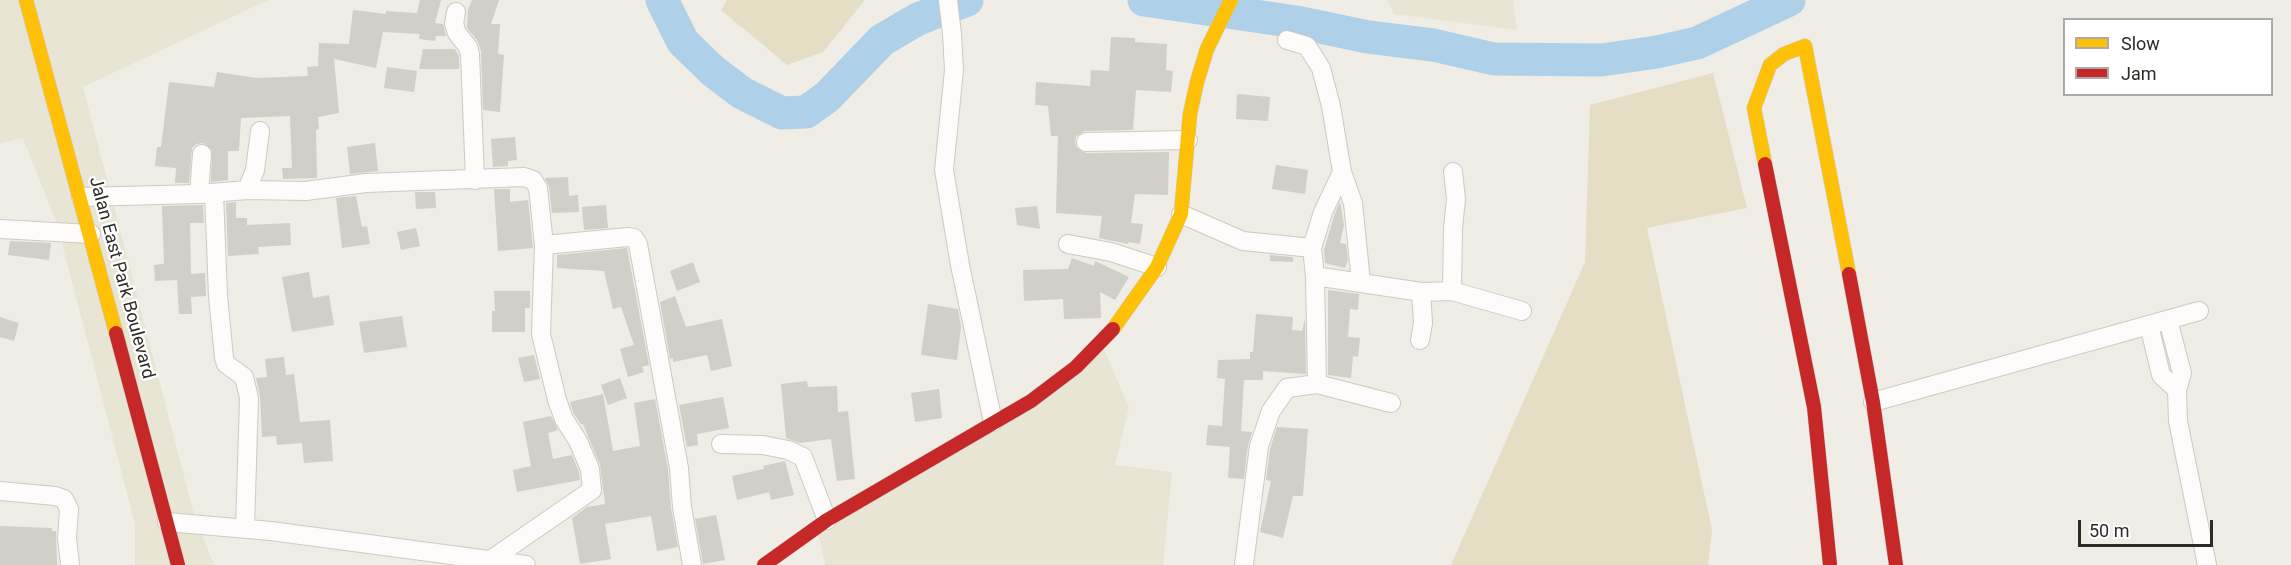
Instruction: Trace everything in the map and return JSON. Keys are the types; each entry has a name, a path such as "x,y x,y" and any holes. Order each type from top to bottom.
{"street":[{"name":"Jalan East Park Boulevard","path":"26,0 91,234 178,565"},
{"path":"948,0 954,70 944,170 960,265 993,422"},
{"path":"764,565 827,520 1031,401 1076,367 1107,337 1157,267 1181,214 1190,114 1197,82 1216,30 1231,0"},
{"path":"456,12 454,24 457,33 468,47 470,54 475,180"},
{"path":"1287,40 1307,46 1321,68 1331,106 1342,172 1353,203 1361,282"},
{"path":"1830,565 1814,407 1754,108 1770,66 1785,54 1805,46 1873,402 1896,565"},
{"path":"247,190 255,170 260,131"},
{"path":"1086,142 1188,140"},
{"path":"202,154 218,285 224,358 226,364 244,377 249,398 244,528"},
{"path":"1317,384 1316,276 1311,248 1323,212 1342,172"},
{"path":"1452,291 1456,200 1454,172"},
{"path":"81,197 207,194 247,190 306,191 366,183 524,177 533,180 537,188 544,245 541,334 557,400 564,419 578,441 590,469 592,490 492,559"},
{"path":"1181,214 1243,241 1311,248"},
{"path":"0,229 91,234"},
{"path":"544,245 628,237 634,238 638,244 679,468 682,507 692,565"},
{"path":"1068,244 1111,252 1157,267"},
{"path":"1316,276 1421,292 1452,291 1522,311"},
{"path":"1420,340 1423,323 1421,292"},
{"path":"1873,402 2199,311"},
{"path":"2168,320 2182,373 2176,390 2178,421 2207,565"},
{"path":"2149,325 2162,375 2176,390"},
{"path":"1244,565 1259,446 1271,411 1287,388 1317,384 1392,403"},
{"path":"721,444 763,445 788,450 803,457 827,520"},
{"path":"0,492 55,496 64,499 69,510 67,538 70,565"},
{"path":"166,522 244,528 526,565"}],"shaded area":[{"path":"0,0 268,0 83,87 193,511 214,565 135,565 135,524 57,224 23,138 0,143"},
{"path":"727,0 865,0 823,52 787,65 721,10"},
{"path":"1387,0 1513,0 1517,30 1394,14"},
{"path":"1713,73 1747,208 1647,228 1712,530 1708,565 1451,565 1585,262 1590,105"},
{"path":"1104,350 1129,407 1115,465 1172,472 1163,565 825,565 816,523"}],"building":[{"path":"420,0 441,0 435,23 443,24 446,36 436,36 435,41 419,39 420,34 383,32 376,68 334,59 339,113 318,117 317,178 283,179 282,168 292,168 290,116 241,118 239,151 228,151 228,180 211,182 212,150 203,143 192,148 189,183 175,183 176,168 155,166 157,147 161,147 169,82 214,87 217,72 257,78 308,76 307,67 318,66 319,43 349,44 353,10 386,14 386,11 417,13"},
{"path":"472,0 499,0 491,24 500,24 498,54 504,55 500,112 483,110 481,51 477,40 467,28 468,10"},
{"path":"1111,37 1135,38 1135,42 1167,44 1166,70 1173,71 1171,92 1136,90 1133,130 1085,131 1076,136 1077,148 1086,153 1169,152 1168,195 1135,194 1131,223 1143,224 1140,244 1099,238 1102,216 1056,213 1058,136 1051,136 1048,106 1035,105 1036,82 1090,86 1091,70 1109,71"},
{"path":"423,49 455,49 459,56 459,69 419,69"},
{"path":"387,67 417,71 414,92 384,88"},
{"path":"1237,94 1270,97 1268,121 1236,119"},
{"path":"515,137 517,160 508,161 508,166 493,167 491,139"},
{"path":"375,143 378,171 350,174 347,147"},
{"path":"1276,165 1308,170 1305,194 1272,189"},
{"path":"568,177 569,196 578,195 579,212 552,213 549,187 545,178"},
{"path":"494,189 510,189 510,202 528,200 533,248 498,251"},
{"path":"415,192 435,192 436,208 416,209"},
{"path":"356,196 362,227 367,226 370,244 342,248 336,198"},
{"path":"1340,201 1344,225 1340,243 1346,244 1348,260 1345,268 1325,263 1324,250"},
{"path":"236,202 236,218 247,218 247,225 290,223 291,245 258,247 259,254 228,256 226,203"},
{"path":"203,205 204,223 190,223 191,274 205,273 206,296 191,297 192,314 179,314 177,280 155,281 154,265 164,264 162,206"},
{"path":"606,205 608,228 584,230 582,207"},
{"path":"1037,206 1040,229 1017,225 1015,208"},
{"path":"416,228 420,246 401,250 397,232"},
{"path":"10,241 51,243 49,260 8,255"},
{"path":"627,248 649,365 642,367 644,372 628,377 620,349 634,345 621,307 613,309 604,271 557,268 557,255"},
{"path":"1270,255 1293,257 1293,262 1270,261"},
{"path":"1072,258 1094,266 1095,261 1129,277 1115,300 1100,292 1101,318 1064,319 1063,299 1024,301 1023,270 1068,269"},
{"path":"693,262 700,282 677,291 670,271"},
{"path":"309,272 313,298 329,295 334,325 292,332 282,277"},
{"path":"1328,290 1359,294 1358,310 1350,309 1348,337 1360,338 1358,357 1353,356 1351,378 1328,375"},
{"path":"494,291 530,291 530,308 525,308 525,332 492,332 492,311 495,311"},
{"path":"675,296 686,327 722,319 732,366 711,371 707,355 673,362 673,358 670,359 660,302"},
{"path":"928,304 958,309 961,327 957,360 921,355"},
{"path":"1256,314 1293,317 1292,330 1302,331 1305,319 1306,374 1263,371 1263,380 1244,380 1241,431 1252,432 1244,479 1228,478 1230,447 1206,445 1208,425 1222,426 1225,379 1217,378 1218,360 1250,359 1250,352 1253,352"},
{"path":"402,316 407,347 364,353 359,322"},
{"path":"0,317 19,323 14,341 0,337"},
{"path":"534,355 540,379 524,382 518,358"},
{"path":"284,357 286,375 294,374 300,422 330,420 333,461 304,463 302,443 277,445 276,436 262,437 260,396 256,378 267,377 265,359"},
{"path":"620,378 627,398 608,405 601,385"},
{"path":"807,381 808,387 837,386 838,412 848,411 855,479 837,481 831,439 799,443 786,438 781,384"},
{"path":"939,389 942,418 915,422 911,393"},
{"path":"603,394 613,451 640,446 634,403 655,399 668,469 671,508 678,547 657,551 651,516 605,524 611,559 580,564 572,518 587,507 605,504 600,465 583,424 574,414 570,402"},
{"path":"723,397 729,428 697,434 698,445 687,447 679,405"},
{"path":"551,416 558,430 548,433 553,459 572,455 580,480 517,492 513,470 531,466 523,422"},
{"path":"1277,427 1308,429 1303,496 1293,496 1283,538 1260,532 1271,481 1266,480 1270,449"},
{"path":"785,461 794,495 771,500 769,492 737,500 732,476 764,469 763,466"},
{"path":"716,515 725,560 703,564 695,519"},
{"path":"0,526 52,528 52,531 56,531 57,565 0,565"}],"waterway":[{"path":"662,0 683,42 713,71 742,93 782,113 806,112 827,97 882,40 918,19 967,0"},
{"path":"1144,0 1296,22 1368,37 1433,45 1494,59 1601,60 1657,52 1697,43 1789,0"}],"traffic: slow":[{"path":"26,0 116,333"},
{"path":"1113,329 1157,267 1181,214 1190,114 1197,82 1207,49 1231,0"},
{"path":"1765,164 1754,108 1770,65 1784,54 1805,46 1849,274"}],"traffic: jam":[{"path":"1765,164 1814,407 1830,565"},
{"path":"1849,274 1873,402 1896,565"},
{"path":"764,565 827,520 1031,401 1076,367 1113,329"},
{"path":"116,333 178,565"}]}
